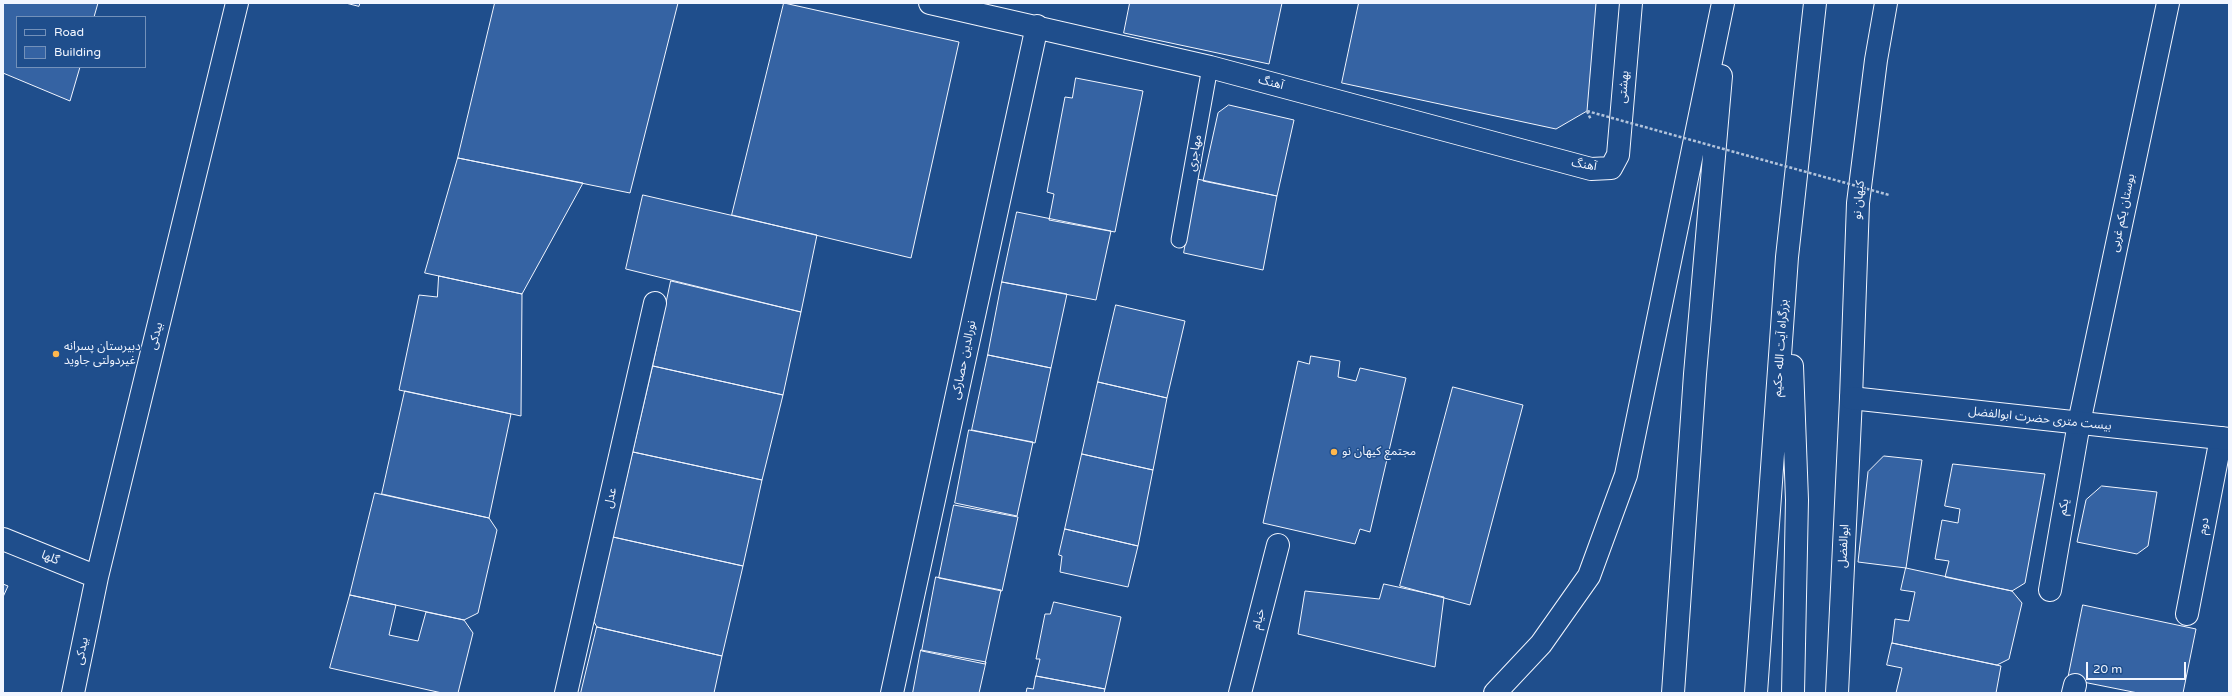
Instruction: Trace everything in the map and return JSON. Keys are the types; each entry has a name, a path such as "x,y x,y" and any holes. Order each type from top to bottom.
{"main road":[{"name":"بیدکی","path":"73,693 97,577 237,3"},
{"name":"آهنگ","path":"930,3 1037,26 1210,67 1591,169 1610,168"},
{"name":"بهشتی","path":"1610,168 1618,155 1631,3"},
{"path":"1495,693 1541,644 1589,576 1626,476 1723,3"},
{"path":"1674,693 1695,374 1728,3"},
{"name":"بزرگراه آیت الله حکیم","path":"1756,693 1787,257 1815,3"},
{"name":"کیهان نو","path":"1851,398 1858,203 1876,60 1886,3"},
{"name":"بوستان یکم غربی","path":"2079,423 2168,3"},
{"name":"نورالدین حصارکی","path":"892,693 1037,26"},
{"path":"1787,257 1797,500 1793,693"},
{"name":"عدل","path":"566,693 655,303"},
{"name":"بیست متری حضرت ابوالفضل","path":"1851,398 2225,439"},
{"name":"ابوالفضل","path":"1837,693 1851,398"},
{"name":"یکم","path":"2050,590 2079,423"},
{"name":"دوم","path":"2187,614 2225,439"},
{"name":"گلها","path":"3,539 97,577"},
{"name":"خیام","path":"1240,693 1278,545"}],"lane":[{"name":"مهاجری","path":"1179,240 1210,67"}],"path":[{"path":"1587,111 1889,195"}],"building":[{"path":"3,3 98,3 94,16 16,16 16,68 80,68 70,101 3,73"},
{"path":"346,3 360,3 359,6"},
{"path":"495,3 678,3 630,193 458,158"},
{"path":"784,3 959,42 911,258 732,215"},
{"path":"1130,3 1282,3 1269,64 1124,33"},
{"path":"1359,3 1596,3 1587,111 1556,129 1342,83"},
{"path":"1076,78 1143,91 1115,232 1049,220 1054,194 1047,192 1065,97 1072,98"},
{"path":"1229,105 1294,120 1277,196 1203,181 1218,113"},
{"path":"458,158 583,183 522,294 425,273"},
{"path":"1197,179 1277,196 1263,270 1184,253"},
{"path":"643,195 817,235 801,312 626,269"},
{"path":"1017,212 1111,231 1096,300 1002,282"},
{"path":"439,276 522,294 521,416 399,390 419,295 437,297"},
{"path":"671,281 801,312 783,395 653,366"},
{"path":"1002,282 1067,294 1051,368 988,355"},
{"path":"1116,305 1185,321 1167,398 1098,382"},
{"path":"988,355 1051,368 1035,443 972,430"},
{"name":"مجتمع کیهان نو","path":"1311,356 1340,361 1338,377 1356,381 1360,368 1406,378 1370,532 1360,529 1355,544 1263,523 1298,361 1309,364"},
{"path":"653,366 783,395 762,480 633,452"},
{"path":"1098,382 1167,398 1153,470 1082,454"},
{"name":"مجتمع کیهان نو","path":"1453,387 1523,405 1470,605 1400,586"},
{"path":"405,391 511,414 489,518 382,494"},
{"path":"969,430 1033,442 1017,516 955,503"},
{"path":"633,452 762,480 743,566 613,537"},
{"path":"1082,454 1153,470 1138,546 1065,529"},
{"path":"1884,456 1922,460 1906,568 1858,562 1868,472"},
{"path":"1953,464 2045,474 2025,583 2012,591 1945,577 1949,561 1935,559 1942,520 1958,523 1960,509 1945,506"},
{"path":"2102,486 2157,492 2148,546 2137,554 2077,542 2086,500"},
{"path":"375,493 489,518 497,530 478,613 464,620 350,595"},
{"path":"954,505 1018,517 1002,591 939,578"},
{"path":"1065,529 1138,546 1128,587 1060,572 1062,556 1059,555"},
{"path":"613,537 743,566 722,656 597,627 594,622"},
{"path":"1906,568 2012,591 2022,603 2009,659 1997,665 1892,643 1895,619 1909,621 1915,592 1901,590"},
{"path":"936,577 1001,590 985,664 922,651"},
{"path":"3,584 8,586 3,597"},
{"path":"1384,584 1444,597 1435,667 1298,634 1305,591 1379,599"},
{"path":"350,595 396,605 389,635 418,641 426,612 464,620 473,633 458,693 442,693 330,668"},
{"path":"1054,602 1121,617 1105,689 1036,676 1040,659 1036,659 1045,614 1050,614"},
{"path":"2083,605 2196,629 2183,693 2138,693 2068,679"},
{"path":"597,627 722,656 714,693 581,693"},
{"path":"1892,643 2001,666 1996,693 1896,693 1902,668 1887,665"},
{"path":"921,650 986,662 979,693 913,693"},
{"path":"1036,676 1105,689 1104,693 1026,693 1027,688 1033,689"}],"place":[{"name":"دبیرستان پسرانه غیردولتی جاوید","path":"56,354"},
{"name":"مجتمع کیهان نو","path":"1334,452"}]}
